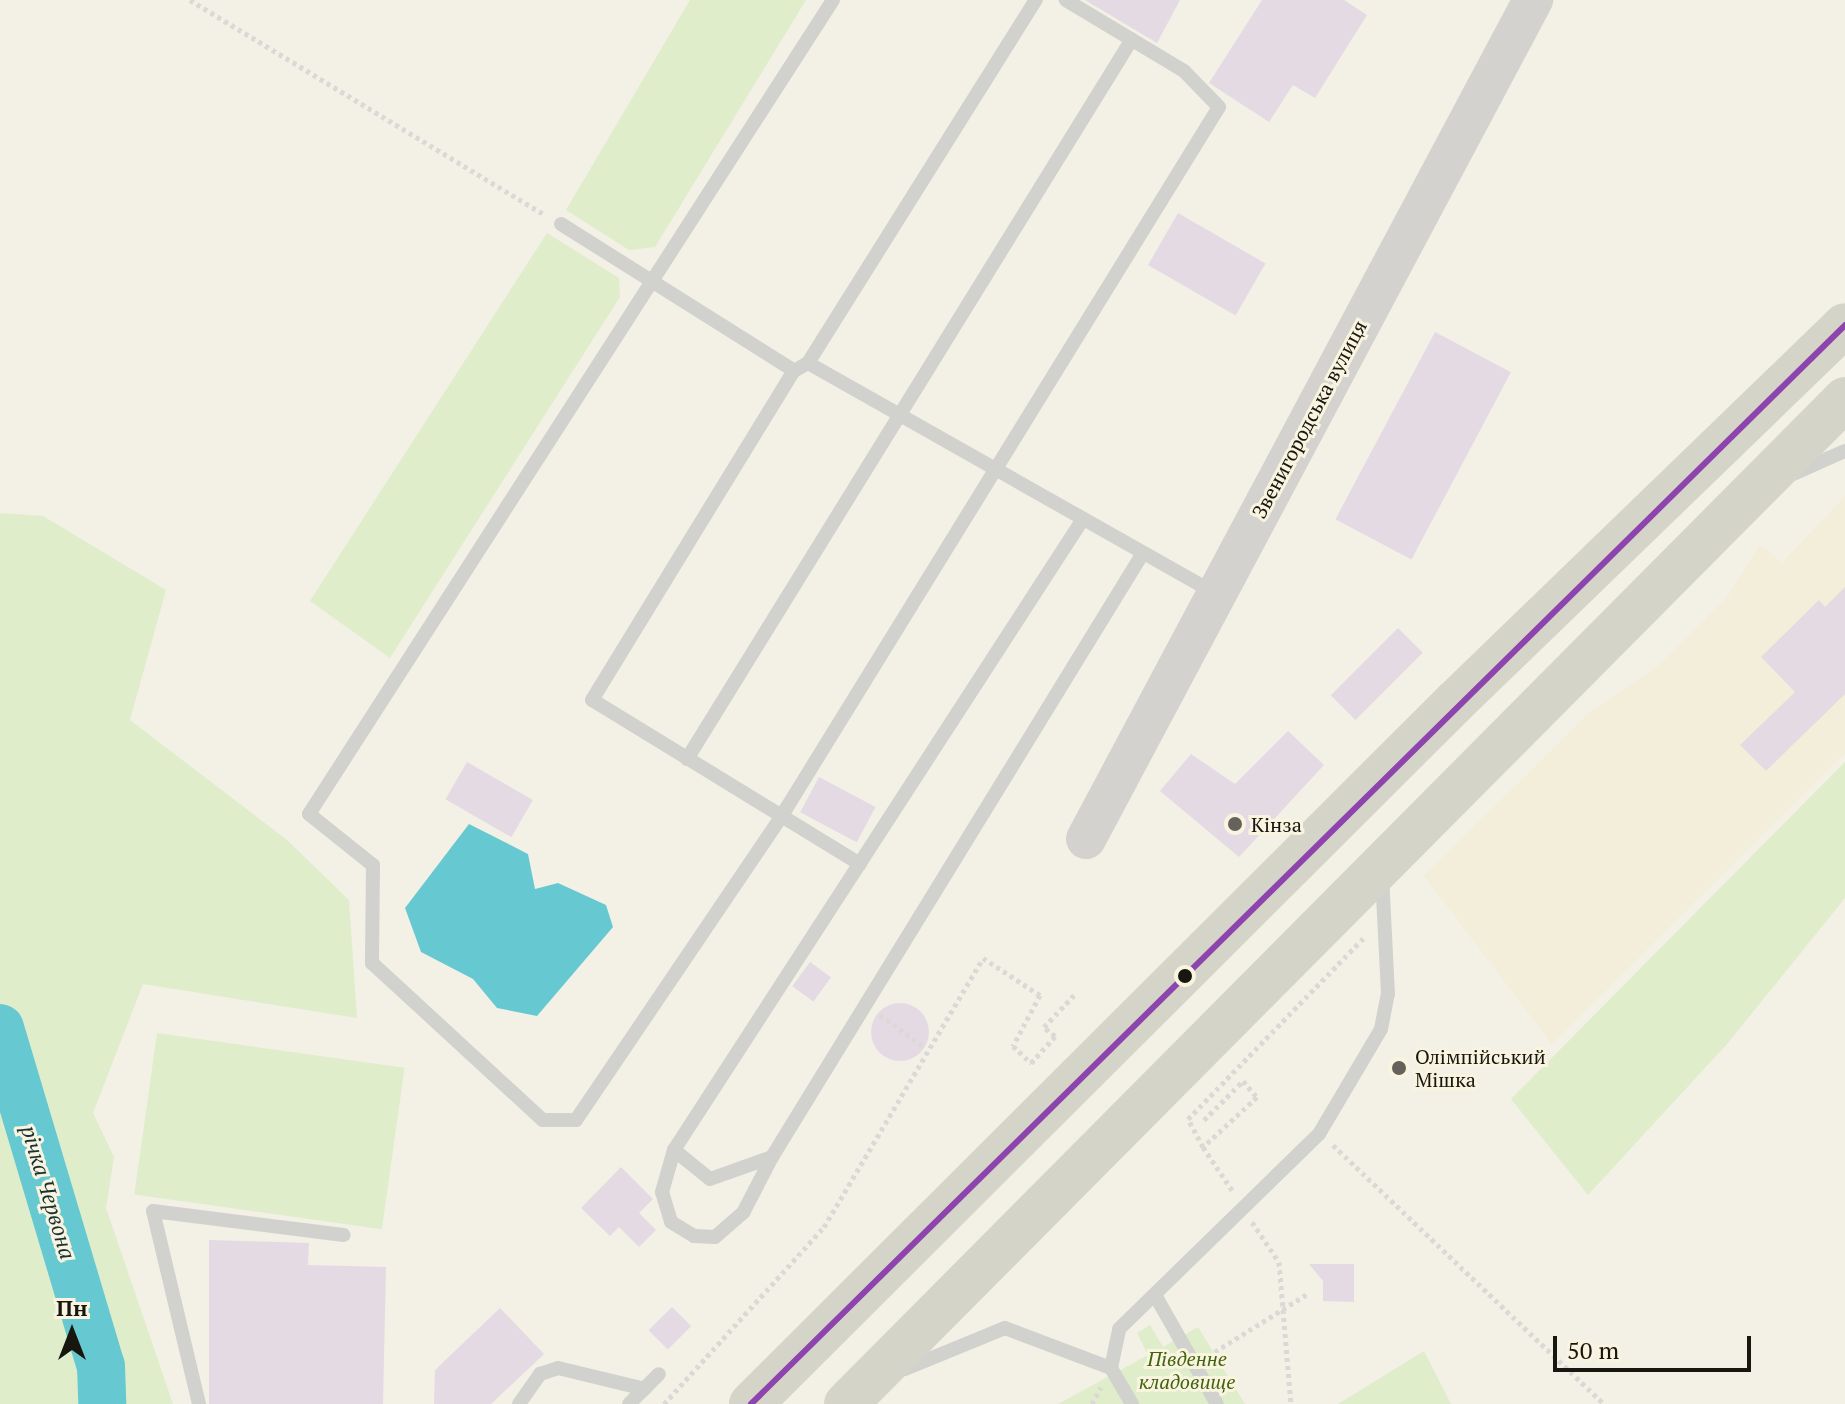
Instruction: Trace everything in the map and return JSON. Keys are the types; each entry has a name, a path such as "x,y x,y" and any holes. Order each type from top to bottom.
{"highway":[{"path":"751,1404 1455,702 1845,325"},
{"path":"852,1398 1381,860 1845,399"}],"street":[{"name":"Звенигородська вулиця","path":"1086,839 1533,0"}],"lane":[{"path":"833,0 655,283 309,814 373,865 372,963 543,1120 576,1120 781,817 1219,107 1184,71 1066,0"},
{"path":"860,864 592,700 1036,0"},
{"path":"687,759 1132,39"},
{"path":"561,224 655,283 801,367 899,415 1216,593"},
{"path":"1739,501 1845,451"},
{"path":"1083,519 674,1150 662,1192 671,1222 694,1236 715,1237 743,1213 772,1157 1143,553"},
{"path":"1111,1368 1119,1329 1319,1134 1381,1029 1388,994 1381,860"},
{"path":"674,1150 710,1179 772,1157"},
{"path":"199,1404 153,1211 343,1235"},
{"path":"1155,1295 1217,1404"},
{"path":"852,1398 960,1341 1005,1328 1111,1368 1132,1404"},
{"path":"519,1404 540,1374 558,1368 645,1389"},
{"path":"629,1404 659,1374"}],"path":[{"path":"190,0 561,224"},
{"path":"1291,1404 1279,1262 1188,1119 1386,914"},
{"path":"664,1404 824,1227 924,1047 983,958 1040,995 1013,1046 1031,1063 1055,1036 1044,1027 1074,995"},
{"path":"865,1005 924,1047"},
{"path":"1203,1147 1257,1097 1243,1081 1204,1120"},
{"path":"1319,1134 1604,1404"},
{"path":"1194,1364 1309,1293"}],"shaded area":[{"path":"1845,496 1845,753 1552,1044 1424,876 1590,712 1662,663 1727,597 1760,544 1782,563"}],"green space":[{"path":"690,0 806,0 655,247 629,250 566,210"},
{"path":"547,233 619,278 620,297 390,658 310,601"},
{"path":"0,513 43,516 166,590 130,720 287,840 349,900 357,1018 143,984 93,1113 114,1157 106,1208 173,1404 0,1404"},
{"path":"1845,762 1845,898 1727,1044 1588,1195 1511,1099"},
{"path":"157,1033 405,1068 382,1229 134,1194"},
{"name":"Південне кладовище","path":"1150,1325 1163,1347 1198,1327 1245,1404 1058,1404 1148,1355 1137,1333"},
{"path":"1424,1351 1451,1404 1338,1404"}],"water":[{"path":"469,824 528,854 535,889 558,883 606,905 613,927 537,1016 497,1008 473,979 421,952 405,908"}],"building":[{"path":"1085,0 1180,0 1157,43"},
{"path":"1262,0 1344,0 1367,15 1315,98 1293,85 1269,122 1209,83"},
{"path":"1178,213 1265,264 1235,315 1148,265"},
{"path":"1435,332 1511,372 1411,560 1335,519"},
{"path":"1845,587 1845,694 1766,771 1740,745 1795,692 1761,657 1819,600 1825,607"},
{"path":"1398,628 1423,653 1356,720 1331,695"},
{"name":"Кінза","path":"1288,731 1324,765 1239,857 1160,791 1191,754 1235,784"},
{"path":"467,762 533,800 511,837 446,799"},
{"path":"819,777 876,807 857,842 800,812"},
{"path":"810,962 831,977 813,1002 792,986"},
{"path":"900,1003 921,1011 929,1032 921,1053 900,1061 879,1053 871,1032 879,1011"},
{"path":"621,1167 653,1199 639,1213 656,1230 639,1247 619,1227 610,1236 581,1208"},
{"path":"209,1240 309,1243 308,1265 386,1267 383,1404 209,1404"},
{"path":"1309,1264 1354,1264 1354,1302 1323,1301 1323,1281"},
{"path":"672,1307 691,1326 668,1349 649,1330"},
{"path":"500,1308 544,1354 491,1404 434,1404 435,1370"}],"waterway":[{"name":"річка Червона","path":"0,1028 101,1366 102,1404"}],"transit line":[{"path":"751,1404 1845,325"}],"place":[{"name":"Кінза","path":"1235,824"},
{"name":"Олімпійський Мішка","path":"1399,1068"}]}
